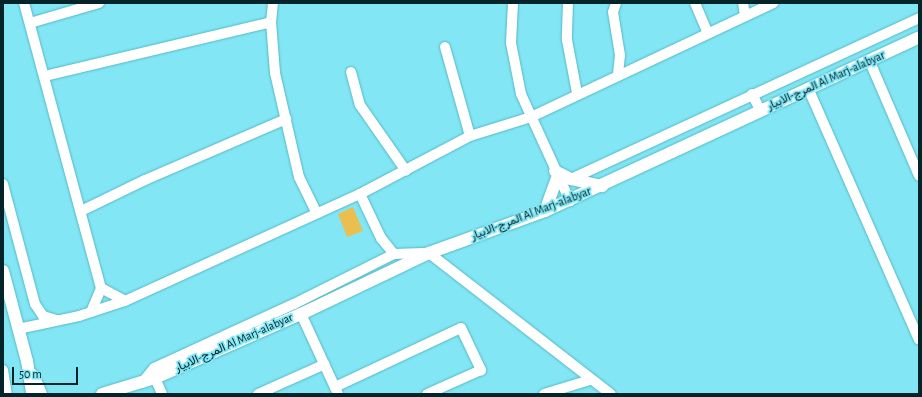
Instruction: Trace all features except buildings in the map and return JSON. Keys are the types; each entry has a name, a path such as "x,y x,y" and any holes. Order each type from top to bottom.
{"main road":[{"name":"المرج-الابيار Al Marj-alabyar","path":"102,394 155,378 301,314 429,253 545,212 760,110 870,62 919,37"},
{"path":"545,212 557,174 571,179 602,186"},
{"path":"3,271 36,393"},
{"name":"المرج-الابيار Al Marj-alabyar","path":"125,394 141,383"}],"street":[{"path":"24,3 45,76 101,288 91,312"},
{"path":"30,23 99,3"},
{"path":"274,3 271,22 275,73 299,177 316,212"},
{"path":"513,3 511,43 516,79 531,117 570,200"},
{"path":"568,3 567,40 577,94"},
{"path":"616,3 613,12 620,55 618,75"},
{"path":"695,3 708,33"},
{"path":"743,3 745,16"},
{"path":"18,329 91,312 125,301 316,212 360,194 470,136 531,117 577,94 773,3"},
{"path":"571,179 919,18"},
{"path":"45,76 271,22"},
{"path":"445,47 470,136"},
{"path":"870,62 919,176"},
{"path":"350,72 360,105 406,171"},
{"path":"808,88 919,340"},
{"path":"752,94 760,110"},
{"path":"81,211 145,180 286,119"},
{"path":"3,184 35,304 43,316 58,320"},
{"path":"360,194 381,238 394,254"},
{"path":"141,383 154,368 294,304 394,254 429,253 590,380 611,394"},
{"path":"101,288 125,301"},
{"path":"301,314 336,391 461,328 481,370 427,394"},
{"path":"258,394 324,364"},
{"path":"3,370 7,394"},
{"path":"155,378 162,394"},
{"path":"544,394 590,380"}],"shaded area":[{"path":"353,207 363,231 347,237 338,214"}]}
